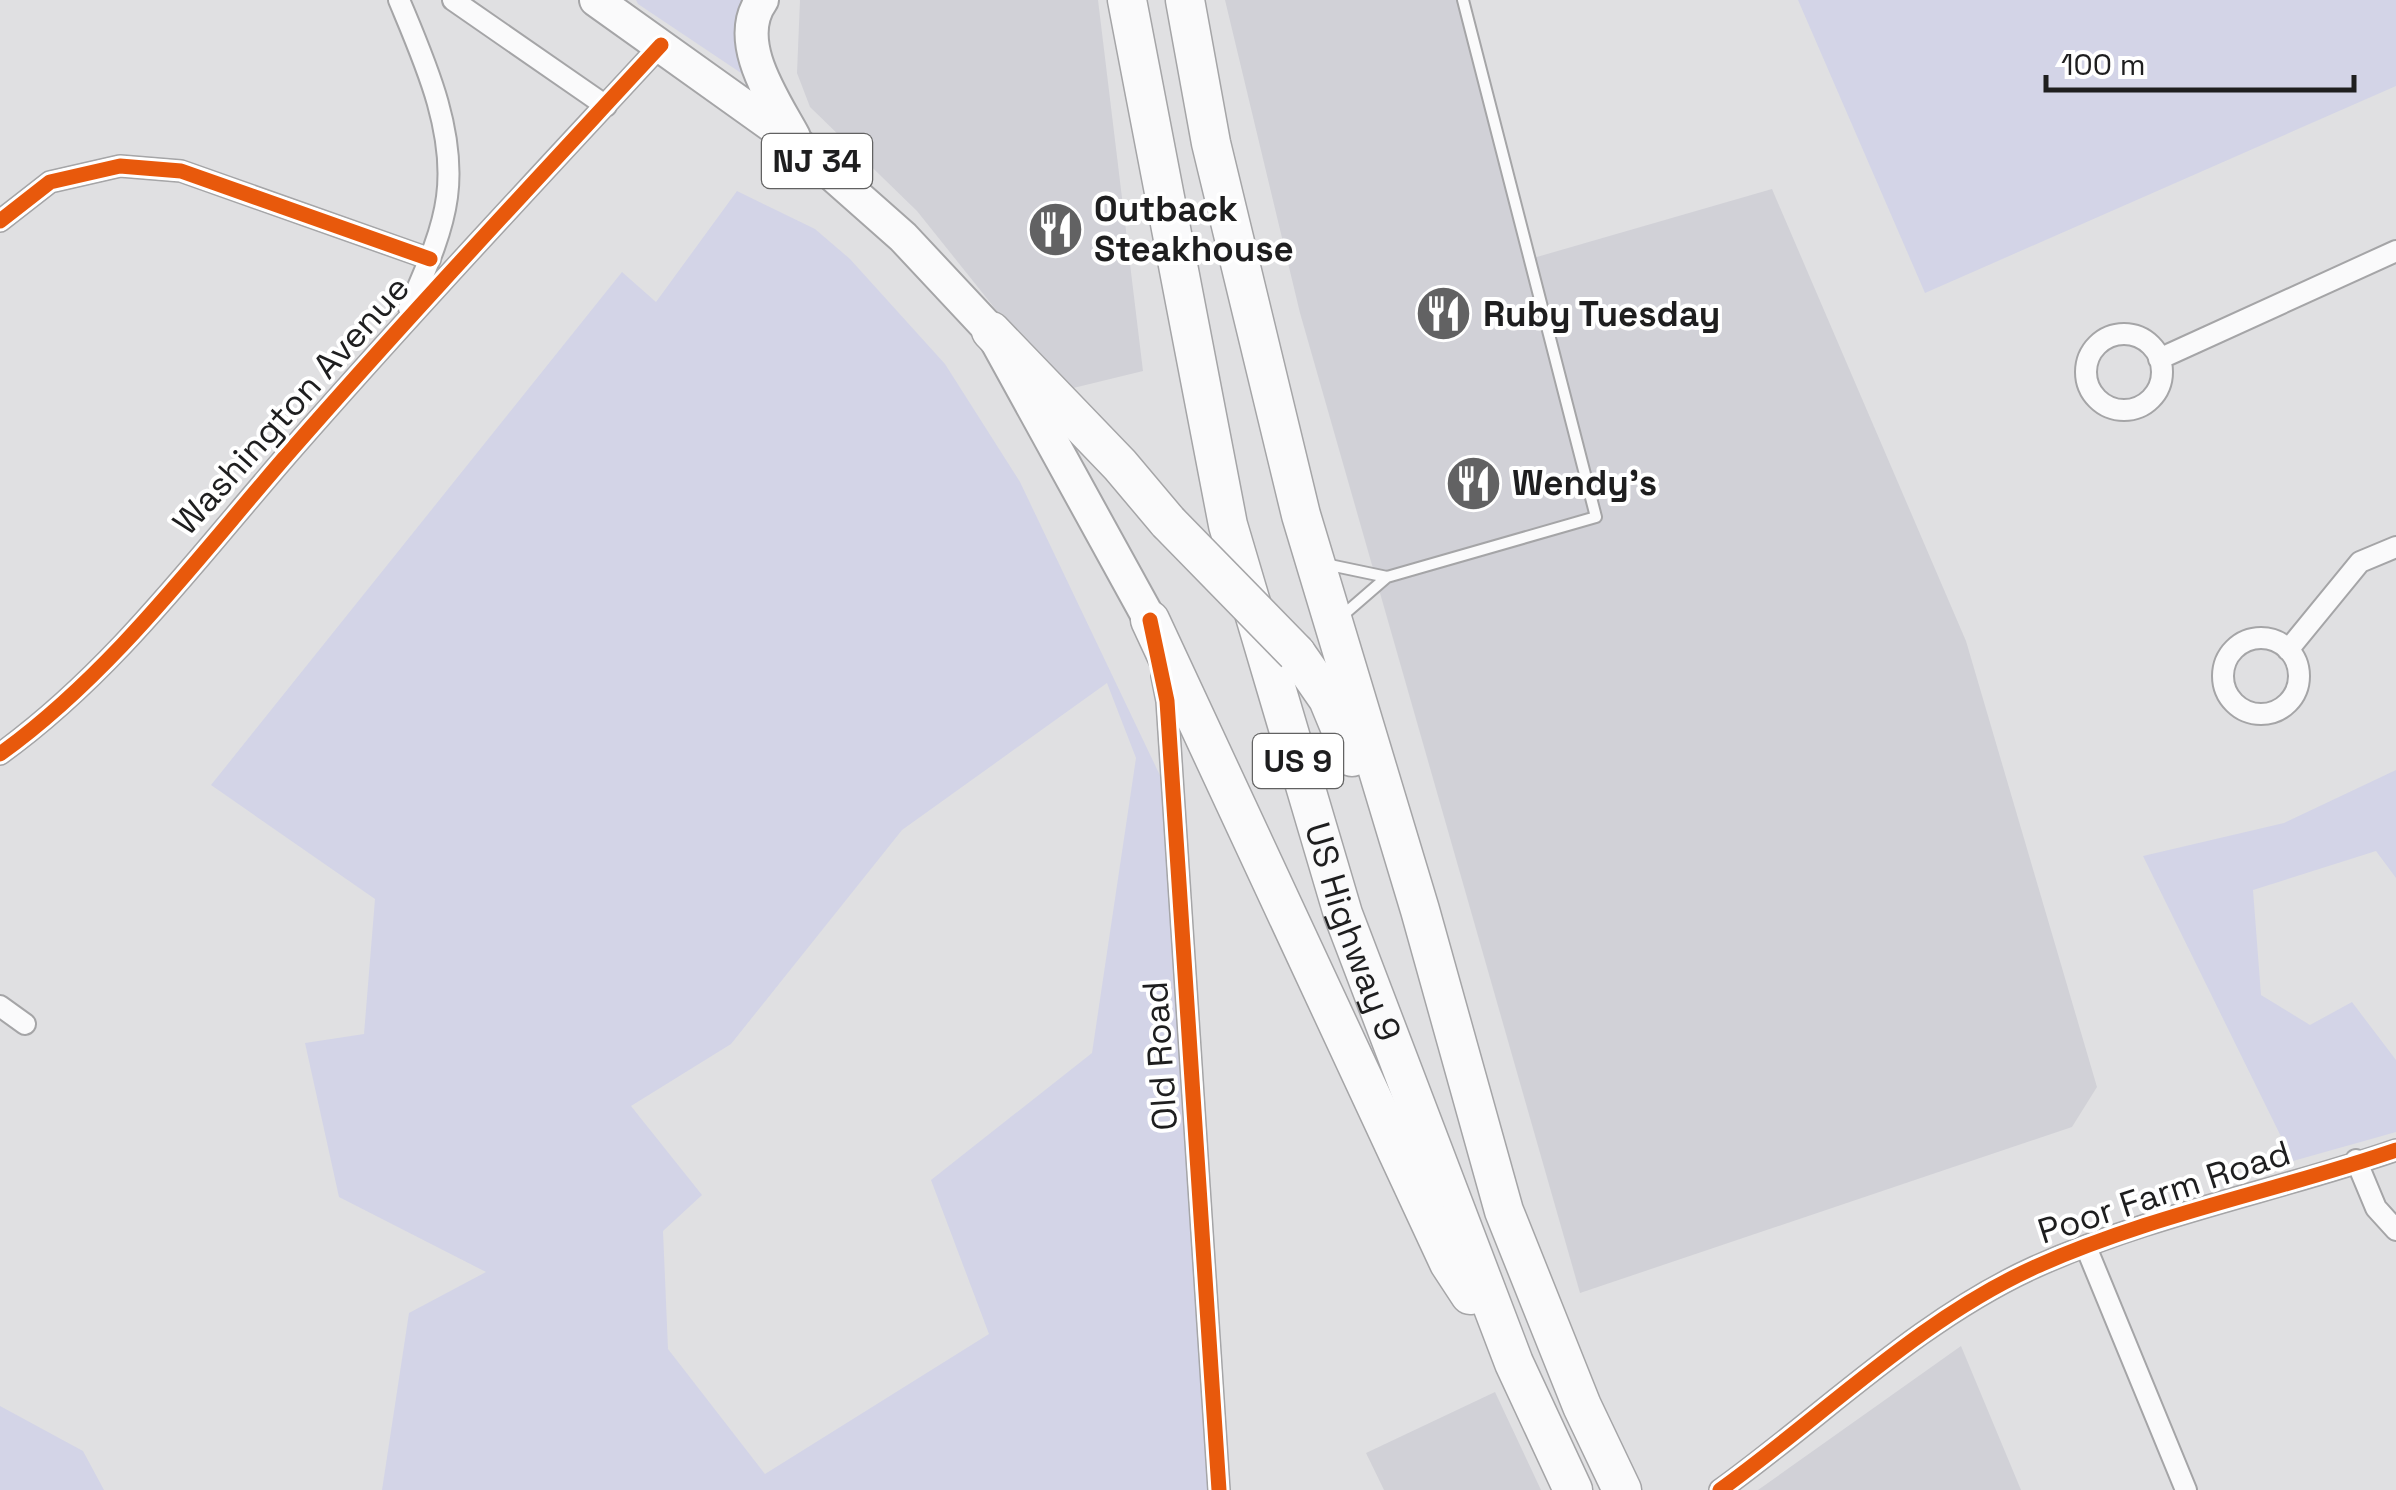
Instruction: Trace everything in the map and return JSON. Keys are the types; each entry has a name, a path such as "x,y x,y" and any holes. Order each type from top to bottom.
{"highway":[{"name":"US Highway 9","path":"1127,0 1228,525 1343,914 1514,1363 1574,1490"},
{"name":"US Highway 9","path":"1185,0 1210,143 1315,562 1420,910 1504,1211 1575,1389 1622,1490"},
{"path":"991,331 1296,653 1328,699 1420,910"},
{"path":"1150,620 1449,1263 1514,1363"}],"main road":[{"name":"NJ 34","path":"596,0 799,145 902,237 991,331"},
{"path":"762,0 752,31 756,59 799,145"},
{"path":"991,331 1150,620"}],"street":[{"path":"399,0 438,105 446,146 447,196 430,259 402,324"},
{"path":"453,0 606,106"},
{"name":"Washington Avenue","path":"0,754 59,708 122,642 402,324 662,44"},
{"path":"0,221 50,182 120,166 181,171 430,259"},
{"path":"2160,358 2396,251"},
{"path":"2288,650 2360,562 2396,546"},
{"name":"Old Road","path":"1150,620 1167,702 1218,1490"},
{"path":"0,1006 26,1024"},
{"name":"Poor Farm Road","path":"1720,1490 1954,1312 2032,1268 2086,1246 2396,1150"},
{"path":"2356,1160 2376,1208 2396,1230"},
{"path":"2086,1246 2186,1490"}],"lane":[{"path":"1334,624 1387,577 1596,517 1463,0"},
{"path":"1315,562 1387,577"}],"shaded area":[{"path":"636,0 749,0 744,75 638,4"},
{"path":"800,0 1098,0 1143,371 1061,391 917,211 810,107 797,73"},
{"path":"1225,0 1467,0 1523,261 1772,189 1966,641 2097,1087 2072,1127 1580,1293 1300,313"},
{"path":"1798,0 2396,0 2396,86 1925,293"},
{"path":"737,191 815,229 850,259 945,364 1020,482 1176,809 1211,1490 382,1490 409,1313 486,1272 339,1197 305,1043 364,1034 375,899 211,785 622,272 656,302","holes":["1107,683 1136,758 1092,1053 931,1180 989,1334 765,1474 668,1349 663,1231 702,1195 631,1106 731,1044 902,830"]},
{"path":"2396,770 2396,878 2376,851 2253,890 2261,995 2310,1025 2352,1002 2396,1060 2396,1132 2293,1161 2143,856 2284,823"},
{"path":"1961,1346 2021,1490 1758,1490"},
{"path":"1495,1392 1541,1490 1384,1490 1366,1453"},
{"path":"0,1406 83,1451 104,1490 0,1490"}],"cycle path":[{"path":"0,754 42,722 119,649 384,346 661,45"},
{"path":"0,221 50,182 120,166 181,171 430,259"},
{"path":"1150,620 1167,701 1219,1490"},
{"path":"1720,1490 1911,1341 1992,1289 2035,1267 2168,1218 2396,1150"}],"place":[{"name":"Outback Steakhouse","path":"1055,229"},
{"name":"Ruby Tuesday","path":"1444,314"},
{"name":"Wendy's","path":"1473,483"}]}
